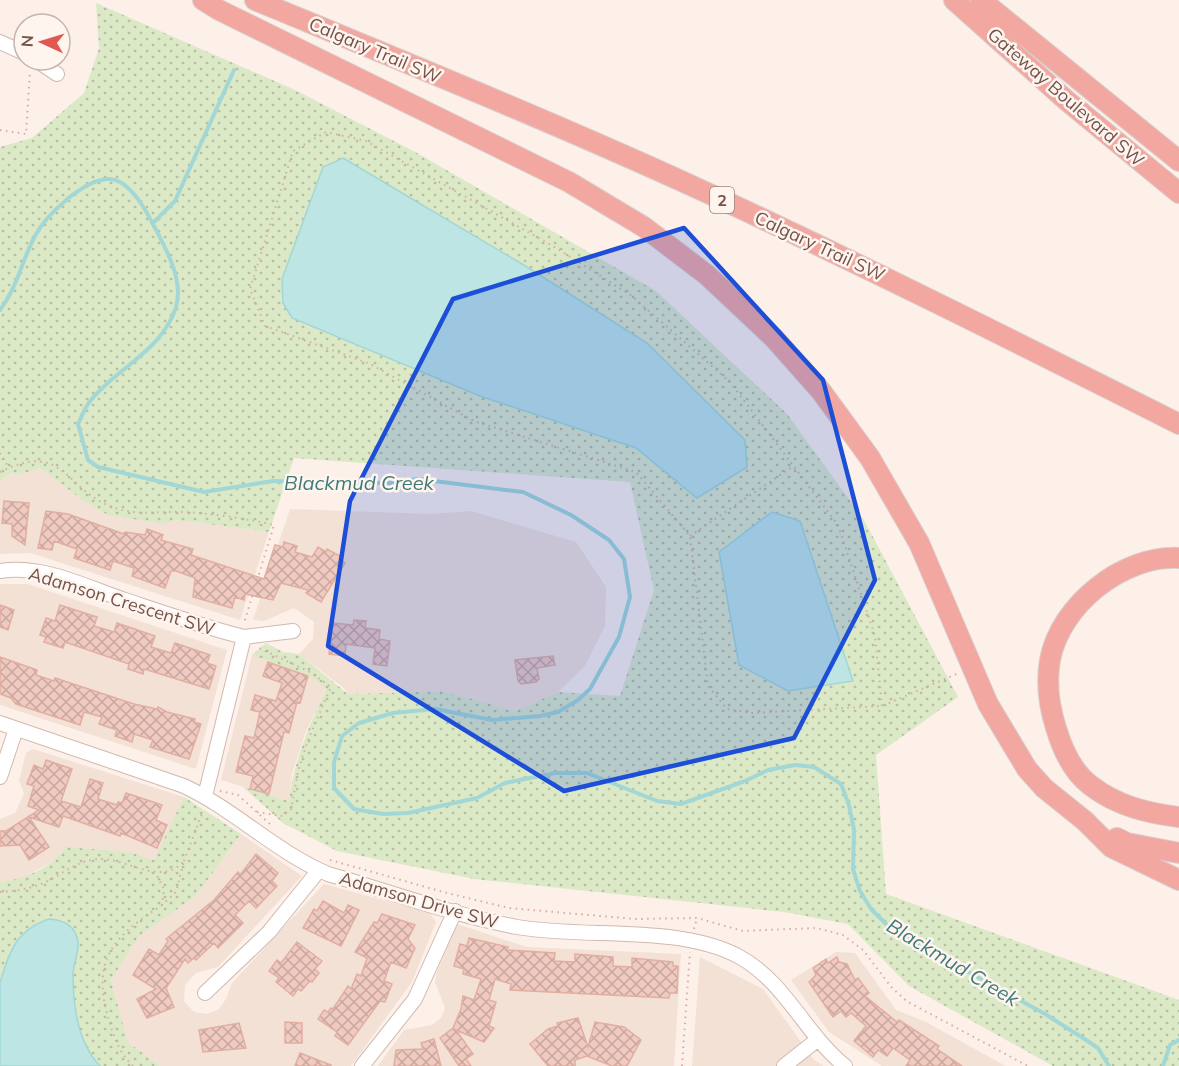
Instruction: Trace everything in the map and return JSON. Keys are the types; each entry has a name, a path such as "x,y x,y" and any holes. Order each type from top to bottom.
{"highway":[{"path":"203,0 219,10 569,182 644,227 707,275 782,346 821,391 870,458 919,543 993,713 1027,769 1044,788 1085,821 1110,847 1179,880"},
{"name":"Calgary Trail SW","path":"255,0 563,128 688,184 862,266 1179,423"},
{"name":"Gateway Boulevard SW","path":"954,0 1066,100 1179,193"},
{"path":"981,0 1179,162"},
{"path":"1179,558 1137,566 1111,577 1090,591 1067,620 1050,660 1049,704 1062,748 1088,784 1114,801 1144,813 1179,817"},
{"path":"1085,821 1127,843 1179,853"}],"street":[{"path":"53,72 57,74"},
{"name":"Adamson Crescent SW","path":"0,571 21,570 52,575 210,628 293,631"},
{"path":"205,801 244,630"},
{"name":"Adamson Drive SW","path":"0,723 159,776 319,870 455,911 518,927 678,939 715,946 752,964 775,983 797,1009 817,1040 845,1066"},
{"path":"0,777 16,729"},
{"path":"205,993 269,932 319,870"},
{"path":"362,1066 415,999 455,911"},
{"path":"784,1066 817,1040"}],"path":[{"path":"0,130 26,134 32,72"},
{"path":"882,706 875,636 837,525 730,382 632,296 563,253 366,141 326,132 293,152 250,289 265,326 368,363 474,421 636,472 690,536 708,686 727,710 752,713 882,706 972,668"},
{"path":"0,453 9,468"},
{"path":"0,472 38,461 52,463 61,468 91,496 126,512 148,514 184,512 274,525 244,630"},
{"path":"690,536 793,466"},
{"path":"254,811 281,816 291,810 298,771 308,740 331,687 310,672 260,650 256,646"},
{"path":"133,1066 113,1033 102,992 102,970 116,939 176,892 205,801"},
{"path":"0,892 37,886 77,864 99,859 133,865 156,874 174,870 184,861"},
{"path":"156,874 164,889 162,905"},
{"path":"693,934 697,918"},
{"path":"682,1066 690,949"}],"highlighted area":[{"path":"684,228 823,380 875,580 794,738 564,791 328,646 350,501 453,299"}],"shaded area":[{"path":"40,468 59,481 165,524 174,520 269,532 240,620 30,553 0,554 0,481 13,472 19,474"},
{"path":"290,509 431,514 471,511 576,542 606,587 605,626 585,666 558,692 515,711 443,691 348,694 345,689 299,654 313,639 314,622 294,608 264,621 253,620"},
{"path":"0,584 28,584 227,650 196,769 0,705"},
{"path":"252,655 308,675 326,688 305,734 292,774 289,801 221,780"},
{"path":"33,749 184,797 155,861 129,852 59,858 17,881 0,882 0,819 15,813 24,794 19,780 26,753"},
{"path":"241,834 302,876 218,967 196,973 185,985 184,1001 194,1012 207,1014 219,1009 232,983 324,884 430,913 436,922 412,982 351,1066 160,1066 128,1042 111,980 139,935 196,896"},
{"path":"457,924 527,947 681,954 674,1066 378,1066 404,1030 432,1025 441,1018 445,1008 435,982"},
{"path":"836,952 855,953 896,1010 924,1021 1006,1066 882,1066 829,1032 791,980"},
{"path":"700,957 763,989 814,1060 824,1066 692,1066"}],"green space":[{"path":"96,3 295,90 417,153 656,291 787,414 864,520 958,697 876,755 886,894 1179,1000 1179,1066 1053,1066 909,986 848,924 784,912 474,879 337,851 283,823 243,787 289,801 298,757 326,689 308,675 252,655 266,643 283,652 299,654 348,694 443,691 515,711 558,692 620,696 654,590 630,482 294,458 269,532 174,520 165,524 108,515 81,499 40,468 18,475 13,472 0,481 0,147 32,138 84,93 99,48"},
{"path":"184,797 241,834 196,896 139,936 111,980 128,1042 160,1066 0,1066 0,882 37,871 53,861 66,847 129,852 154,860"}],"water":[{"path":"343,158 527,267 647,343 745,440 747,467 697,498 636,448 480,396 292,318 283,303 282,279 323,167"},
{"path":"772,512 800,521 853,681 788,691 739,665 719,552"},
{"path":"49,919 68,925 77,936 78,946 73,975 78,1024 86,1046 100,1066 0,1066 0,983 3,972 21,936 29,929"}],"building":[{"path":"4,501 29,503 25,545 12,536 12,524 2,523"},
{"path":"46,511 68,514 124,534 125,532 145,535 147,529 163,535 161,540 193,549 191,555 264,579 275,545 283,547 284,542 297,546 295,552 312,557 318,547 326,552 327,549 340,556 339,559 345,563 321,602 306,593 308,590 281,583 273,600 245,594 244,600 235,597 232,608 193,597 195,578 176,571 171,571 165,588 132,576 134,568 113,561 110,570 74,558 77,549 54,541 52,550 38,548"},
{"path":"0,605 14,610 8,630 0,627"},
{"path":"60,605 97,617 94,626 114,632 117,623 155,636 151,647 171,653 175,643 210,655 207,663 216,666 209,689 144,669 143,674 128,669 129,664 65,642 63,648 44,642 46,637 40,635 46,618 55,621"},
{"path":"354,620 366,621 365,628 380,630 379,639 390,641 387,666 373,664 375,648 346,644 345,656 329,654 333,623 353,625"},
{"path":"553,656 555,665 537,668 539,679 536,682 521,684 518,681 515,660"},
{"path":"0,657 37,670 36,675 54,681 55,678 134,704 157,709 158,707 167,712 195,719 194,722 201,724 189,759 150,747 153,740 134,734 132,742 115,736 117,730 99,724 102,717 84,712 80,725 16,704 11,698 0,694"},
{"path":"268,662 308,676 300,703 297,702 289,733 284,732 269,794 250,789 253,776 236,772 245,736 254,738 260,712 251,710 255,695 276,701 282,683 263,676"},
{"path":"46,760 72,769 61,801 81,807 90,779 103,783 98,799 117,805 118,802 122,803 126,793 162,805 156,820 167,825 157,848 121,833 120,836 63,816 59,827 29,817 49,847 29,860 20,845 0,846 0,831 6,831 39,810 28,806 34,786 27,784 34,765 43,769"},
{"path":"256,854 278,873 272,881 277,886 256,908 249,901 235,915 243,923 218,948 214,943 196,960 194,958 188,963 185,959 166,988 174,1007 147,1018 137,999 156,989 133,975 149,949 159,955 168,941 166,939 214,900 238,872 240,875"},
{"path":"323,901 344,913 348,905 359,910 341,946 303,928 314,909 317,911"},
{"path":"382,914 415,925 408,939 415,948 406,968 391,962 384,981 392,984 385,1002 380,1001 348,1045 335,1036 337,1032 318,1019 324,1010 328,1012 331,1008 333,1009 348,986 351,989 357,974 361,976 367,958 355,952 374,922 377,923"},
{"path":"469,938 508,947 507,950 555,953 554,961 575,962 575,954 613,957 613,966 632,967 632,958 673,962 673,966 678,966 677,993 670,993 669,998 510,990 511,984 495,979 489,1000 496,1002 489,1026 494,1028 484,1042 456,1030 473,1054 466,1059 471,1066 459,1066 440,1038 453,1028 461,1009 463,996 474,1000 481,979 463,974 464,969 454,966 460,944 467,946"},
{"path":"297,942 322,961 315,969 319,973 312,982 310,981 301,991 298,989 293,996 276,982 279,978 269,971 277,960 281,963"},
{"path":"837,957 839,962 847,964 855,980 858,978 869,993 865,996 897,1022 899,1020 939,1046 937,1049 962,1066 906,1066 910,1060 893,1048 887,1056 878,1050 873,1057 854,1041 866,1026 851,1013 846,1017 841,1011 833,1017 809,982 816,975 813,968 826,959 828,963"},
{"path":"578,1018 588,1047 595,1022 624,1027 641,1040 627,1066 612,1066 587,1056 575,1060 575,1066 548,1066 530,1044 548,1029 558,1026 557,1023"},
{"path":"285,1022 302,1023 302,1043 285,1043"},
{"path":"239,1023 246,1048 203,1052 199,1030"},
{"path":"434,1039 441,1066 394,1066 396,1050 423,1049 421,1043"},
{"path":"300,1053 331,1065 331,1066 295,1066"}],"waterway":[{"path":"153,223 175,201 234,70"},
{"name":"Blackmud Creek","path":"0,310 12,291 35,236 56,209 88,185 108,179 116,180 130,189 151,219 173,265 178,297 176,307 161,335 102,388 85,409 78,424 88,460 98,467 204,492 273,481 391,483 418,479 523,492 571,515 609,540 624,559 630,597 619,637 590,689 578,700 558,712 540,716 492,720 435,709 393,713 359,723 342,736 334,762 334,788 354,809 383,814 408,813 477,798 505,783 555,773 587,773 657,801 681,804 745,781 768,770 795,765 814,767 841,784 849,805 854,830 853,869 860,891 871,909 892,930 1045,1014 1083,1038 1098,1048 1109,1066"},
{"name":"Blackmud Creek","path":"1163,1066 1170,1045 1179,1040"}]}
